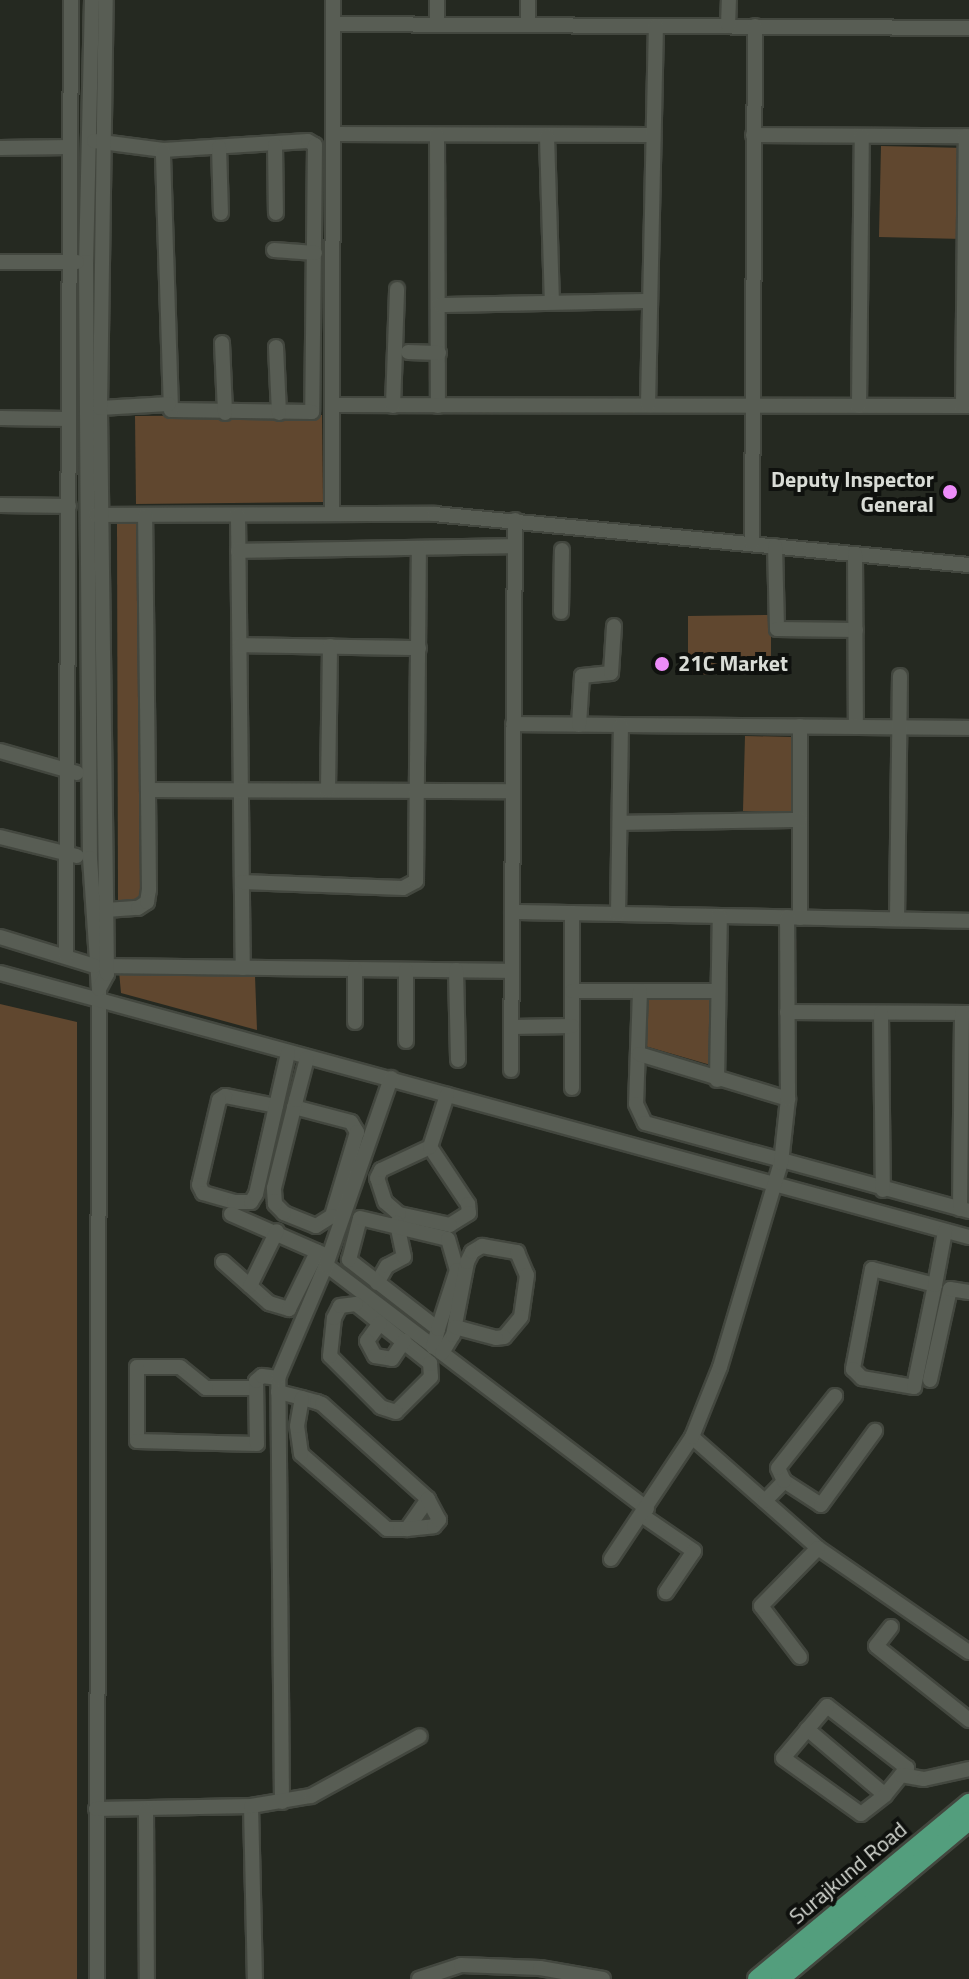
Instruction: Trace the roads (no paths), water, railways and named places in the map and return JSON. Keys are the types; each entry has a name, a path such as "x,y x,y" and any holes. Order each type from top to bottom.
{"main road":[{"name":"Surajkund Road","path":"757,1979 969,1803"},
{"name":"Surajkund Road","path":"780,1979 969,1821"}],"street":[{"path":"66,956 70,770 71,0"},
{"path":"92,0 102,263 100,408 89,580 89,776 90,858 101,966"},
{"path":"97,1979 99,995 106,910 86,262 106,0"},
{"path":"332,513 333,0"},
{"path":"437,0 437,24"},
{"path":"528,0 528,25"},
{"path":"728,26 729,0"},
{"path":"333,24 969,28"},
{"path":"648,405 650,135 656,26"},
{"path":"752,544 755,26"},
{"path":"333,134 650,135"},
{"path":"437,135 438,406"},
{"path":"332,405 966,406 968,136 753,135"},
{"path":"547,136 552,301"},
{"path":"859,406 862,136"},
{"path":"97,141 163,150 308,141 315,145 316,408 279,413 175,413 169,404 163,150"},
{"path":"275,145 276,213"},
{"path":"0,148 70,147"},
{"path":"219,147 221,213"},
{"path":"274,250 315,253"},
{"path":"0,262 102,263"},
{"path":"393,406 397,289"},
{"path":"440,305 650,301"},
{"path":"222,343 225,413"},
{"path":"276,347 279,413"},
{"path":"408,352 439,353"},
{"path":"100,408 169,404"},
{"path":"0,418 69,419"},
{"path":"0,505 69,506"},
{"path":"95,515 332,513 515,520 969,565"},
{"path":"238,515 243,968"},
{"path":"106,910 138,908 147,902 149,790 145,516"},
{"path":"511,1070 515,520"},
{"path":"238,551 514,546"},
{"path":"775,546 777,629 856,630"},
{"path":"242,882 409,887 417,877 419,548"},
{"path":"561,612 562,550"},
{"path":"855,554 856,727"},
{"path":"69,581 89,580"},
{"path":"579,725 582,676 611,673 614,626"},
{"path":"240,645 419,648"},
{"path":"328,790 330,646"},
{"path":"70,672 89,674"},
{"path":"897,919 900,676"},
{"path":"513,724 969,728"},
{"path":"618,914 621,725"},
{"path":"611,1559 692,1437 720,1367 781,1163 788,1099 787,1012 800,820 800,726"},
{"path":"0,751 89,776"},
{"path":"149,790 513,791"},
{"path":"620,823 800,820"},
{"path":"0,837 90,858"},
{"path":"512,912 969,921"},
{"path":"572,913 572,1088"},
{"path":"717,1080 720,916"},
{"path":"0,937 101,966 512,971"},
{"path":"355,969 355,1022"},
{"path":"406,970 406,1041"},
{"path":"456,970 458,1060"},
{"path":"0,973 99,995 288,1053 391,1078 773,1187 969,1237"},
{"path":"572,991 718,991"},
{"path":"640,991 640,1119 781,1163 965,1210 965,1013 787,1012"},
{"path":"881,1013 883,1190"},
{"path":"512,1027 572,1026"},
{"path":"276,1106 225,1096 219,1100 199,1185 203,1193 251,1202 276,1106 288,1053"},
{"path":"639,1054 788,1099"},
{"path":"294,1107 351,1122 357,1132 332,1216 316,1226 275,1204 274,1188 294,1107 307,1058"},
{"path":"282,1802 278,1385 391,1078"},
{"path":"430,1147 461,1189 469,1213 441,1226 399,1214 378,1188 381,1170 430,1147 447,1095"},
{"path":"231,1214 277,1231 324,1258 390,1324 404,1341 430,1363 431,1377 396,1412 381,1407 337,1366 328,1343 334,1318 347,1303 390,1324 438,1350 694,1551 666,1592"},
{"path":"438,1329 349,1260 360,1218 371,1217 433,1231 454,1247 457,1270 438,1329 438,1350"},
{"path":"377,1283 387,1266 403,1260 397,1223"},
{"path":"250,1286 277,1231"},
{"path":"935,1285 872,1269 853,1369 862,1378 914,1387 917,1336 935,1285 945,1231"},
{"path":"438,1350 455,1327 472,1252 482,1246 517,1252 527,1275 521,1317 504,1337 496,1338 455,1327"},
{"path":"223,1262 279,1309 289,1309 324,1258"},
{"path":"930,1380 950,1289 969,1292"},
{"path":"390,1324 367,1341 375,1356 392,1359 404,1341"},
{"path":"254,1388 206,1388 180,1367 137,1367 137,1441 257,1444 254,1388 262,1376 302,1398 322,1404 428,1499 407,1529 387,1529 301,1454 297,1426 302,1398"},
{"path":"835,1396 778,1468 784,1481 821,1505 875,1431"},
{"path":"692,1437 818,1548 969,1652"},
{"path":"765,1501 784,1481"},
{"path":"800,1657 761,1606 818,1548"},
{"path":"891,1627 876,1646 969,1720"},
{"path":"827,1706 907,1768 885,1795 861,1814 783,1758 807,1729 827,1706"},
{"path":"807,1729 885,1795"},
{"path":"96,1809 146,1810 282,1802 348,1780 420,1736"},
{"path":"901,1775 924,1779 969,1769"},
{"path":"251,1806 255,1979"},
{"path":"146,1810 147,1979"},
{"path":"419,1979 461,1965 540,1968 603,1979"}],"place":[{"name":"Deputy Inspector General","path":"950,492"},
{"name":"21C Market","path":"662,664"}]}
